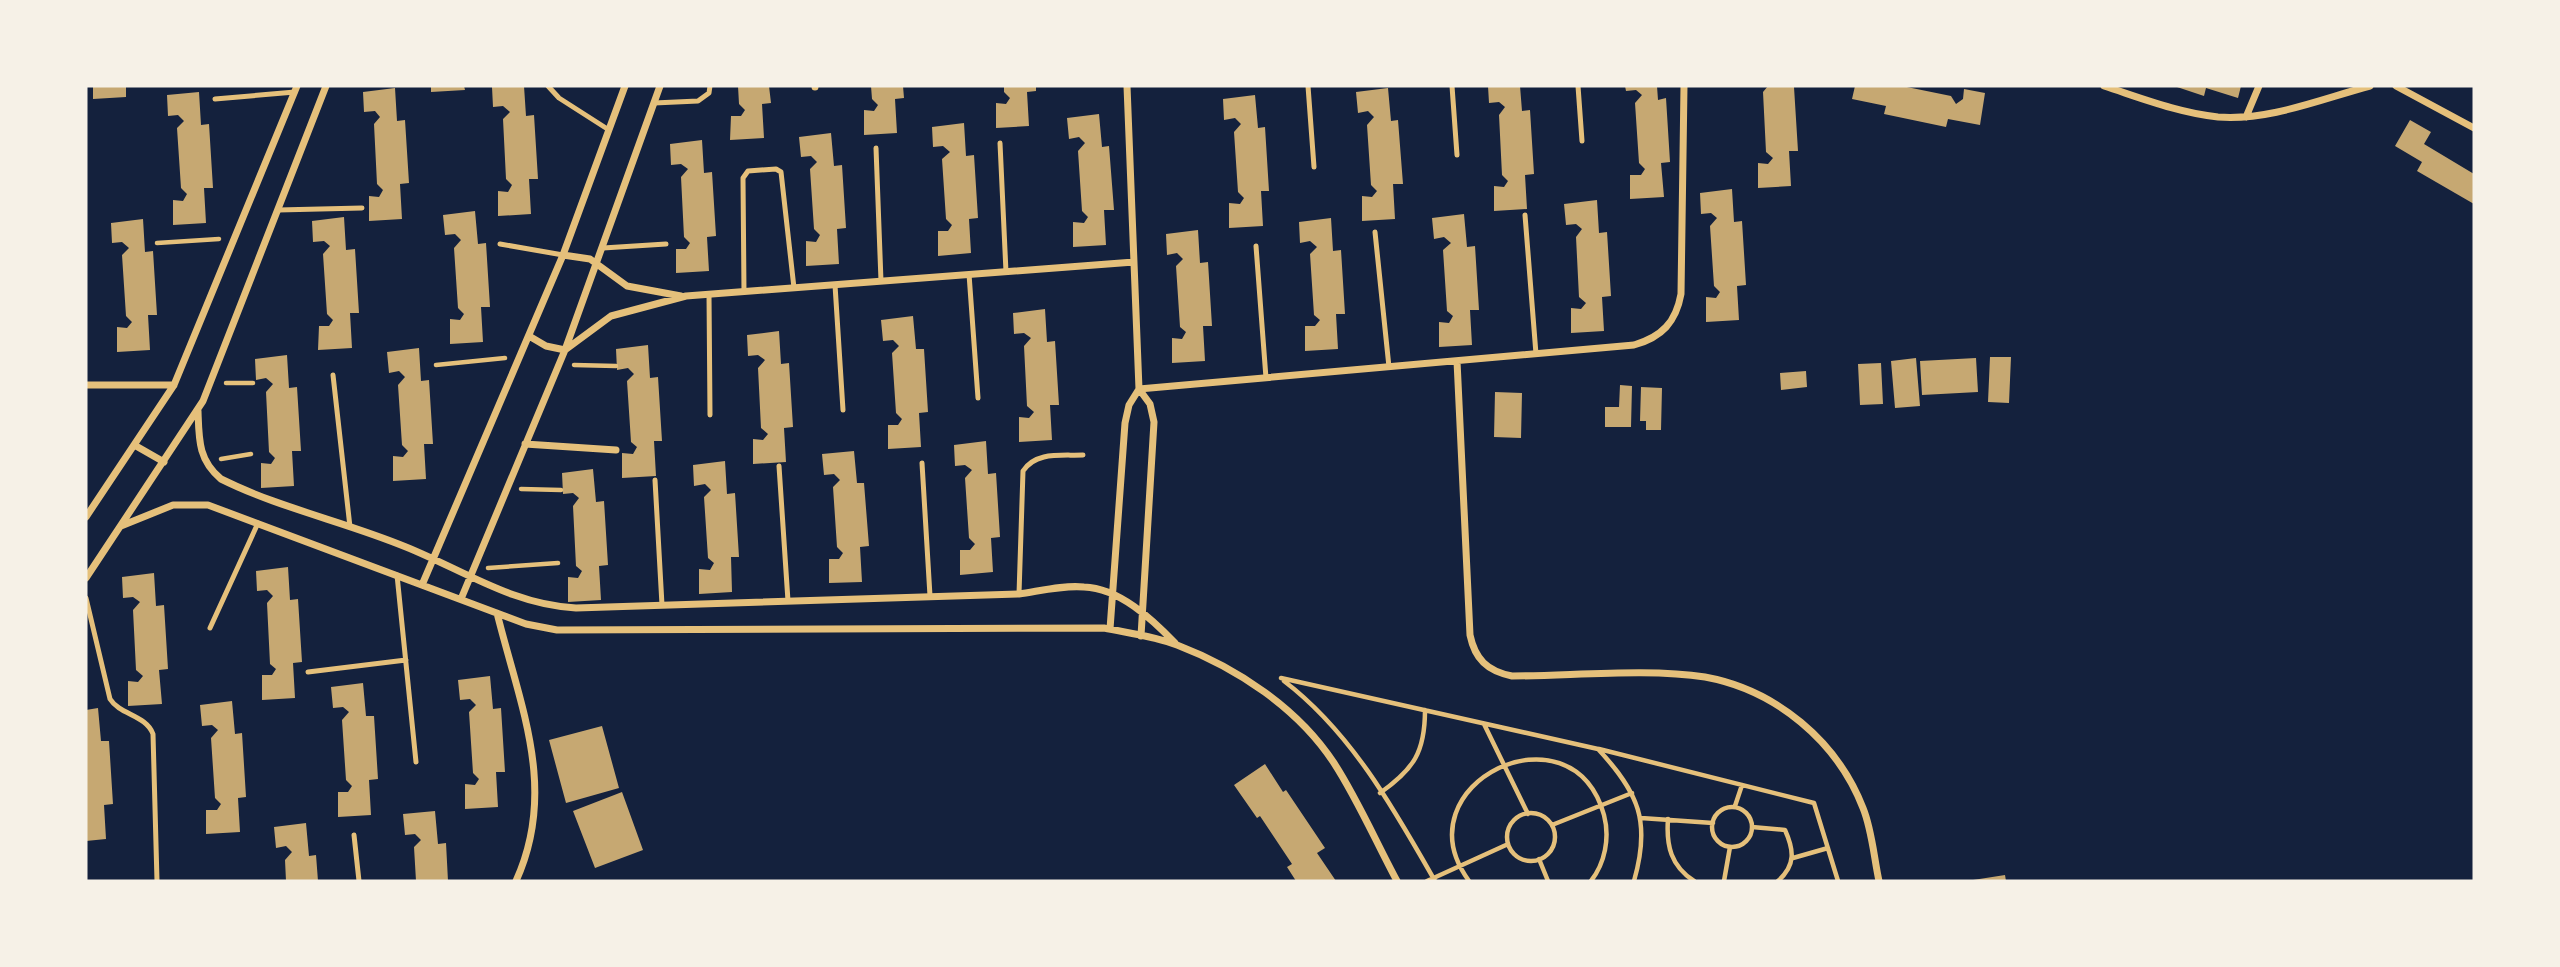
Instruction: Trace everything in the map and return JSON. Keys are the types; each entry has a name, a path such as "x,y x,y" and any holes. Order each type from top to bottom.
{"street":[{"path":"86,578 198,411 326,86"},
{"path":"422,585 563,255 625,86"},
{"path":"461,599 559,365 660,86"},
{"path":"1127,86 1139,389 1150,404 1154,422 1141,636"},
{"path":"1139,389 1536,354 1649,341 1672,323 1681,295 1684,86"},
{"path":"2104,86 2194,114 2246,117 2280,111 2370,86"},
{"path":"2246,117 2259,86"},
{"path":"2396,86 2474,128"},
{"path":"86,517 136,446 174,385 296,89"},
{"path":"563,255 581,256 598,263 612,278 627,286 686,296 1134,262"},
{"path":"529,336 546,346 565,349 611,316 686,296"},
{"path":"1457,361 1470,635 1479,659 1488,668 1512,676 1674,674 1715,680 1763,697 1814,733 1851,782 1864,810 1879,881"},
{"path":"86,385 174,385"},
{"path":"1110,629 1125,424 1129,405 1139,389"},
{"path":"198,411 200,450 204,462 211,472 232,485 472,573 508,594 541,605 576,608 1019,594 1083,586 1098,589 1143,612 1175,644"},
{"path":"525,444 616,450"},
{"path":"136,446 164,462"},
{"path":"121,526 184,503 208,505 534,626 573,632 1110,629 1175,644 1226,667 1267,693 1303,725 1333,762 1397,881"},
{"path":"497,613 536,776 535,829 516,881"}],"lane":[{"path":"548,86 559,98 609,130"},
{"path":"653,103 698,101 709,93 710,86"},
{"path":"1308,86 1314,167"},
{"path":"1452,86 1457,155"},
{"path":"1578,86 1582,141"},
{"path":"215,99 296,89"},
{"path":"1000,144 1006,272"},
{"path":"876,148 881,281"},
{"path":"744,292 743,178 748,171 776,169 782,174 794,288"},
{"path":"278,210 362,208"},
{"path":"1525,215 1536,354"},
{"path":"1375,232 1389,367"},
{"path":"500,244 563,255"},
{"path":"603,247 666,244"},
{"path":"1256,246 1266,378"},
{"path":"969,274 978,398"},
{"path":"835,285 843,410"},
{"path":"709,295 710,415"},
{"path":"333,375 350,527"},
{"path":"1019,594 1023,471 1027,464 1042,457 1083,455"},
{"path":"922,463 930,596"},
{"path":"779,466 788,601"},
{"path":"655,480 662,605"},
{"path":"210,628 258,523"},
{"path":"397,575 416,762"},
{"path":"86,598 110,699 115,706 148,725 153,734 157,881"},
{"path":"308,672 406,660"},
{"path":"354,835 359,881"}],"path":[{"path":"157,243 237,237"},
{"path":"436,365 521,356"},
{"path":"559,365 616,366"},
{"path":"210,383 253,383"},
{"path":"204,462 251,454"},
{"path":"506,489 561,491"},
{"path":"472,573 558,563"},
{"path":"1434,880 1380,793 1326,716 1281,678 1598,748 1814,803 1838,881"},
{"path":"1380,793 1401,779 1420,750 1425,735 1425,710"},
{"path":"1484,724 1528,814"},
{"path":"1598,748 1632,793 1641,818 1640,858 1634,881"},
{"path":"1469,881 1460,866 1454,836 1460,806 1477,780 1503,763 1537,759 1568,768 1582,778 1601,806 1605,820 1605,850 1591,881"},
{"path":"1735,806 1742,785"},
{"path":"1552,825 1632,793"},
{"path":"1735,806 1746,814 1752,827 1745,842 1730,847 1717,840 1713,823 1718,812 1735,806"},
{"path":"1528,814 1537,814 1552,825 1554,843 1550,852 1539,859 1525,860 1506,845 1512,822 1528,814"},
{"path":"1641,818 1713,823"},
{"path":"1668,819 1667,835 1672,857 1694,881"},
{"path":"1752,827 1785,830 1792,859 1787,872 1778,881"},
{"path":"1427,881 1506,845"},
{"path":"1724,881 1730,847"},
{"path":"1792,859 1828,848"},
{"path":"1539,859 1548,881"}],"building":[{"path":"93,86 126,86 126,97 93,99"},
{"path":"431,86 464,86 465,90 431,92"},
{"path":"524,86 526,116 534,115 538,179 529,179 531,214 498,216 498,191 508,192 512,185 506,179 503,119 510,112 503,106 493,107 492,87"},
{"path":"738,86 769,86 771,103 762,104 764,138 730,140 731,116 741,116 745,110 739,104"},
{"path":"871,86 903,86 904,98 895,99 897,133 864,135 864,110 874,111 878,105 872,99"},
{"path":"1004,86 1036,86 1036,91 1027,92 1029,126 996,128 996,103 1006,104 1010,98 1004,92"},
{"path":"1488,86 1520,86 1522,111 1530,110 1534,174 1525,175 1527,209 1494,211 1494,186 1504,187 1508,181 1502,175 1499,115 1505,107 1499,102 1489,103"},
{"path":"1625,86 1657,86 1658,100 1666,98 1670,162 1661,163 1664,197 1630,199 1630,175 1641,175 1645,169 1639,163 1635,103 1642,95 1636,90 1626,91"},
{"path":"1768,86 1794,87 1798,151 1789,151 1791,186 1758,188 1758,163 1768,164 1773,158 1766,152 1763,92"},
{"path":"1855,86 1902,86 1951,96 1956,104 1963,99 1964,89 1985,93 1980,125 1948,119 1946,127 1884,114 1886,106 1852,99"},
{"path":"2174,86 2241,86 2238,98 2206,88 2204,96"},
{"path":"395,88 397,121 405,120 409,183 400,184 402,219 369,221 369,196 379,197 383,190 377,184 374,124 380,117 375,111 364,112 363,92"},
{"path":"1388,88 1391,121 1398,120 1403,184 1393,184 1395,219 1362,221 1362,196 1372,197 1377,191 1371,185 1367,125 1374,117 1368,111 1358,113 1356,92"},
{"path":"199,92 201,125 209,124 213,188 204,188 206,223 173,225 173,200 183,201 187,194 181,188 177,128 184,121 178,115 168,116 167,95"},
{"path":"1255,95 1258,128 1265,127 1269,191 1261,191 1263,226 1229,228 1229,203 1240,204 1244,198 1238,192 1234,132 1241,124 1235,118 1224,120 1223,99"},
{"path":"1099,114 1102,147 1109,146 1114,210 1104,210 1106,245 1073,247 1073,222 1084,223 1088,217 1082,211 1078,151 1085,143 1079,137 1069,139 1067,118"},
{"path":"2410,120 2431,132 2424,144 2474,174 2474,204 2417,171 2422,162 2395,146"},
{"path":"964,123 966,156 974,155 978,218 969,219 971,253 938,256 938,231 948,231 952,225 946,219 942,159 950,152 943,146 933,147 932,127"},
{"path":"831,133 834,166 842,165 846,228 837,229 839,264 806,266 806,241 816,242 820,235 814,229 810,169 817,162 811,156 801,157 799,137"},
{"path":"702,140 704,173 712,172 716,236 707,237 709,271 676,273 676,249 686,249 690,243 684,237 681,177 688,169 681,164 671,165 670,144"},
{"path":"1732,189 1734,222 1742,221 1746,285 1737,286 1739,320 1706,322 1706,297 1716,298 1720,292 1714,286 1710,226 1717,218 1711,213 1701,214 1700,193"},
{"path":"1597,200 1599,233 1607,232 1611,296 1602,297 1604,331 1571,333 1571,308 1581,309 1586,303 1579,297 1576,237 1582,229 1576,224 1566,225 1564,204"},
{"path":"475,211 478,244 486,243 490,307 481,307 483,342 450,344 450,319 460,320 464,314 458,308 454,248 461,240 455,234 445,235 443,215"},
{"path":"1464,214 1467,247 1475,246 1479,310 1470,310 1472,345 1439,347 1439,322 1449,323 1453,316 1447,311 1443,250 1451,243 1444,237 1434,239 1432,218"},
{"path":"344,217 346,250 355,249 359,313 350,313 352,348 318,350 319,326 329,326 333,320 327,314 323,254 330,246 324,241 313,242 312,221"},
{"path":"1331,218 1333,251 1341,250 1345,314 1336,314 1338,349 1305,351 1305,326 1315,326 1320,320 1314,315 1310,254 1317,247 1310,241 1300,243 1299,222"},
{"path":"143,219 145,252 153,251 157,315 148,315 150,350 117,352 117,327 127,328 132,322 126,316 122,255 129,248 122,242 112,243 111,223"},
{"path":"1198,230 1200,263 1208,262 1212,326 1203,326 1205,361 1172,363 1172,338 1182,339 1186,332 1180,327 1176,266 1183,259 1177,253 1167,255 1166,234"},
{"path":"1045,309 1047,342 1055,341 1059,405 1050,405 1052,440 1019,442 1019,417 1029,418 1034,412 1027,406 1024,346 1031,338 1024,333 1014,334 1013,313"},
{"path":"913,316 916,349 924,349 928,412 919,413 921,447 888,449 888,425 898,425 902,419 896,413 892,353 899,346 893,340 883,341 881,320"},
{"path":"779,331 781,364 789,363 793,427 784,428 786,462 753,464 753,439 763,440 768,434 761,428 758,368 765,360 758,355 748,356 747,335"},
{"path":"648,345 650,378 658,377 662,441 654,441 656,476 622,478 622,453 633,454 637,447 631,442 627,381 634,374 628,368 617,370 616,349"},
{"path":"419,348 421,381 429,380 433,444 424,444 426,479 393,481 393,456 403,457 408,451 402,445 398,385 405,377 399,371 389,373 387,352"},
{"path":"287,355 289,388 297,387 301,451 292,451 294,486 261,488 261,463 271,464 275,458 269,452 266,392 273,384 266,378 256,380 255,359"},
{"path":"1990,357 2011,357 2009,403 1988,402"},
{"path":"1916,358 1920,406 1895,408 1891,361"},
{"path":"1976,358 1978,392 1922,395 1920,361"},
{"path":"1881,363 1883,404 1860,405 1858,364"},
{"path":"1806,371 1807,387 1781,390 1780,373"},
{"path":"1620,385 1632,386 1631,427 1605,427 1605,407 1619,407"},
{"path":"1641,387 1662,388 1661,430 1646,430 1646,421 1640,421"},
{"path":"1495,392 1522,393 1521,438 1494,437"},
{"path":"986,441 988,474 996,473 1000,537 991,538 993,572 960,575 960,550 970,550 975,544 969,538 965,478 972,470 965,465 955,466 954,445"},
{"path":"854,451 857,483 864,483 869,546 860,547 862,582 829,583 829,559 839,559 843,553 837,547 833,487 840,480 834,474 824,475 822,454"},
{"path":"725,461 727,494 735,493 739,557 731,557 732,592 699,594 699,569 710,570 714,563 708,558 704,497 711,490 705,484 694,486 693,465"},
{"path":"593,469 596,502 604,501 608,565 599,566 601,600 568,602 568,577 578,578 582,571 576,566 573,506 579,498 573,493 563,494 562,473"},
{"path":"288,567 290,600 298,599 302,662 293,663 295,698 262,700 262,675 272,675 276,669 270,664 267,603 273,596 267,590 257,591 256,571"},
{"path":"154,573 156,606 164,605 168,669 159,670 162,704 128,706 128,681 138,682 143,676 136,670 133,610 140,602 133,597 123,598 122,577"},
{"path":"490,676 493,709 501,708 505,772 496,772 498,807 465,809 465,784 475,785 479,779 473,773 469,712 476,705 470,699 460,700 458,680"},
{"path":"363,683 366,716 374,716 378,779 369,780 371,815 338,817 338,792 348,792 352,786 346,780 342,720 349,712 343,707 333,708 331,687"},
{"path":"232,701 235,734 242,733 246,797 238,798 240,832 206,834 206,810 217,810 221,804 215,798 211,738 218,730 212,725 202,726 200,705"},
{"path":"98,708 101,741 109,741 113,804 104,805 106,839 86,841 86,710"},
{"path":"602,726 619,788 566,803 549,740"},
{"path":"1265,764 1325,848 1317,853 1336,881 1296,881 1287,867 1292,864 1260,816 1257,818 1234,785"},
{"path":"622,792 643,850 595,868 573,811"},
{"path":"435,811 438,844 446,843 448,881 416,881 414,847 421,840 415,834 405,835 403,814"},
{"path":"306,823 309,856 316,855 318,881 286,881 285,860 292,852 286,846 276,848 274,827"},
{"path":"2005,875 2006,881 1973,881 1973,880"}]}
